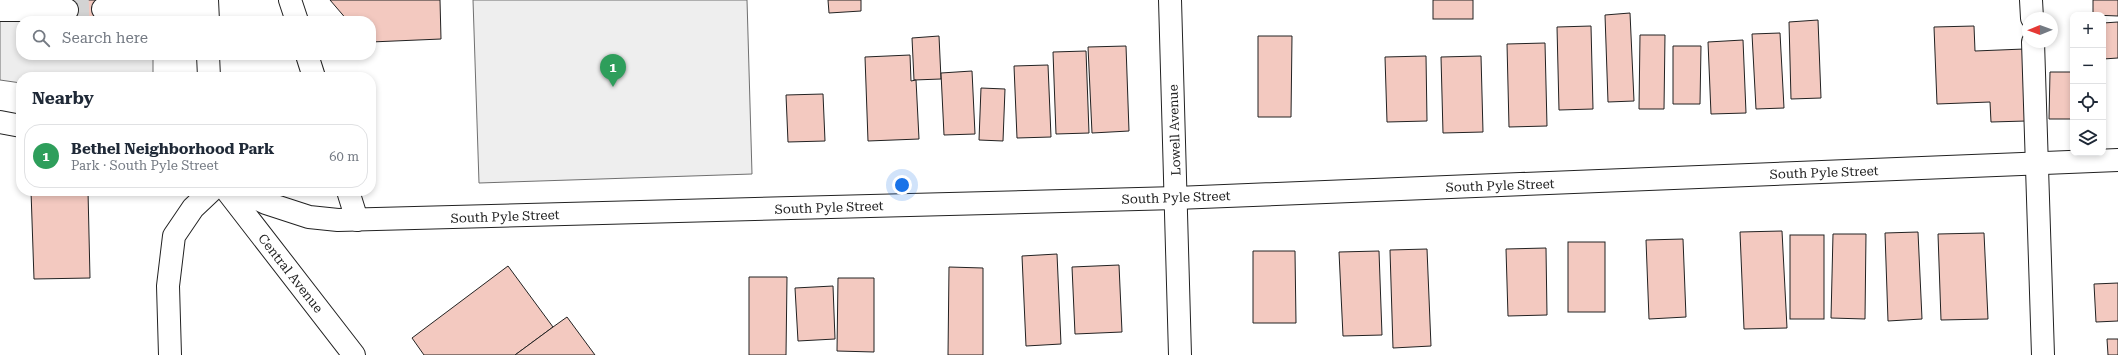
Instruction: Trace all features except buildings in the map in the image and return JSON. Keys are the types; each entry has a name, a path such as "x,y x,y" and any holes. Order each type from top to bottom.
{"street":[{"path":"290,0 295,16"},
{"name":"Lowell Avenue","path":"1170,0 1180,355"},
{"path":"2031,0 2032,12"},
{"path":"103,9 207,9"},
{"path":"0,10 67,10"},
{"path":"2033,48 2043,355"},
{"path":"208,60 209,72"},
{"path":"309,60 312,72"},
{"path":"0,122 16,125"},
{"name":"South Pyle Street","path":"253,196 309,218 357,220 1176,198 2118,160"},
{"path":"170,355 168,286 174,236 193,208 206,196"},
{"name":"Central Avenue","path":"231,196 354,355"},
{"path":"350,196 357,220"}],"shaded area":[{"path":"0,0 152,0 152,16 16,16 16,60 153,60 153,72 16,72 16,82 0,80"},
{"path":"473,0 747,0 752,174 479,183"}],"tunnel":[{"path":"67,10 103,9"}],"place":[{"name":"Bethel Neighborhood Park","path":"613,87"}]}
